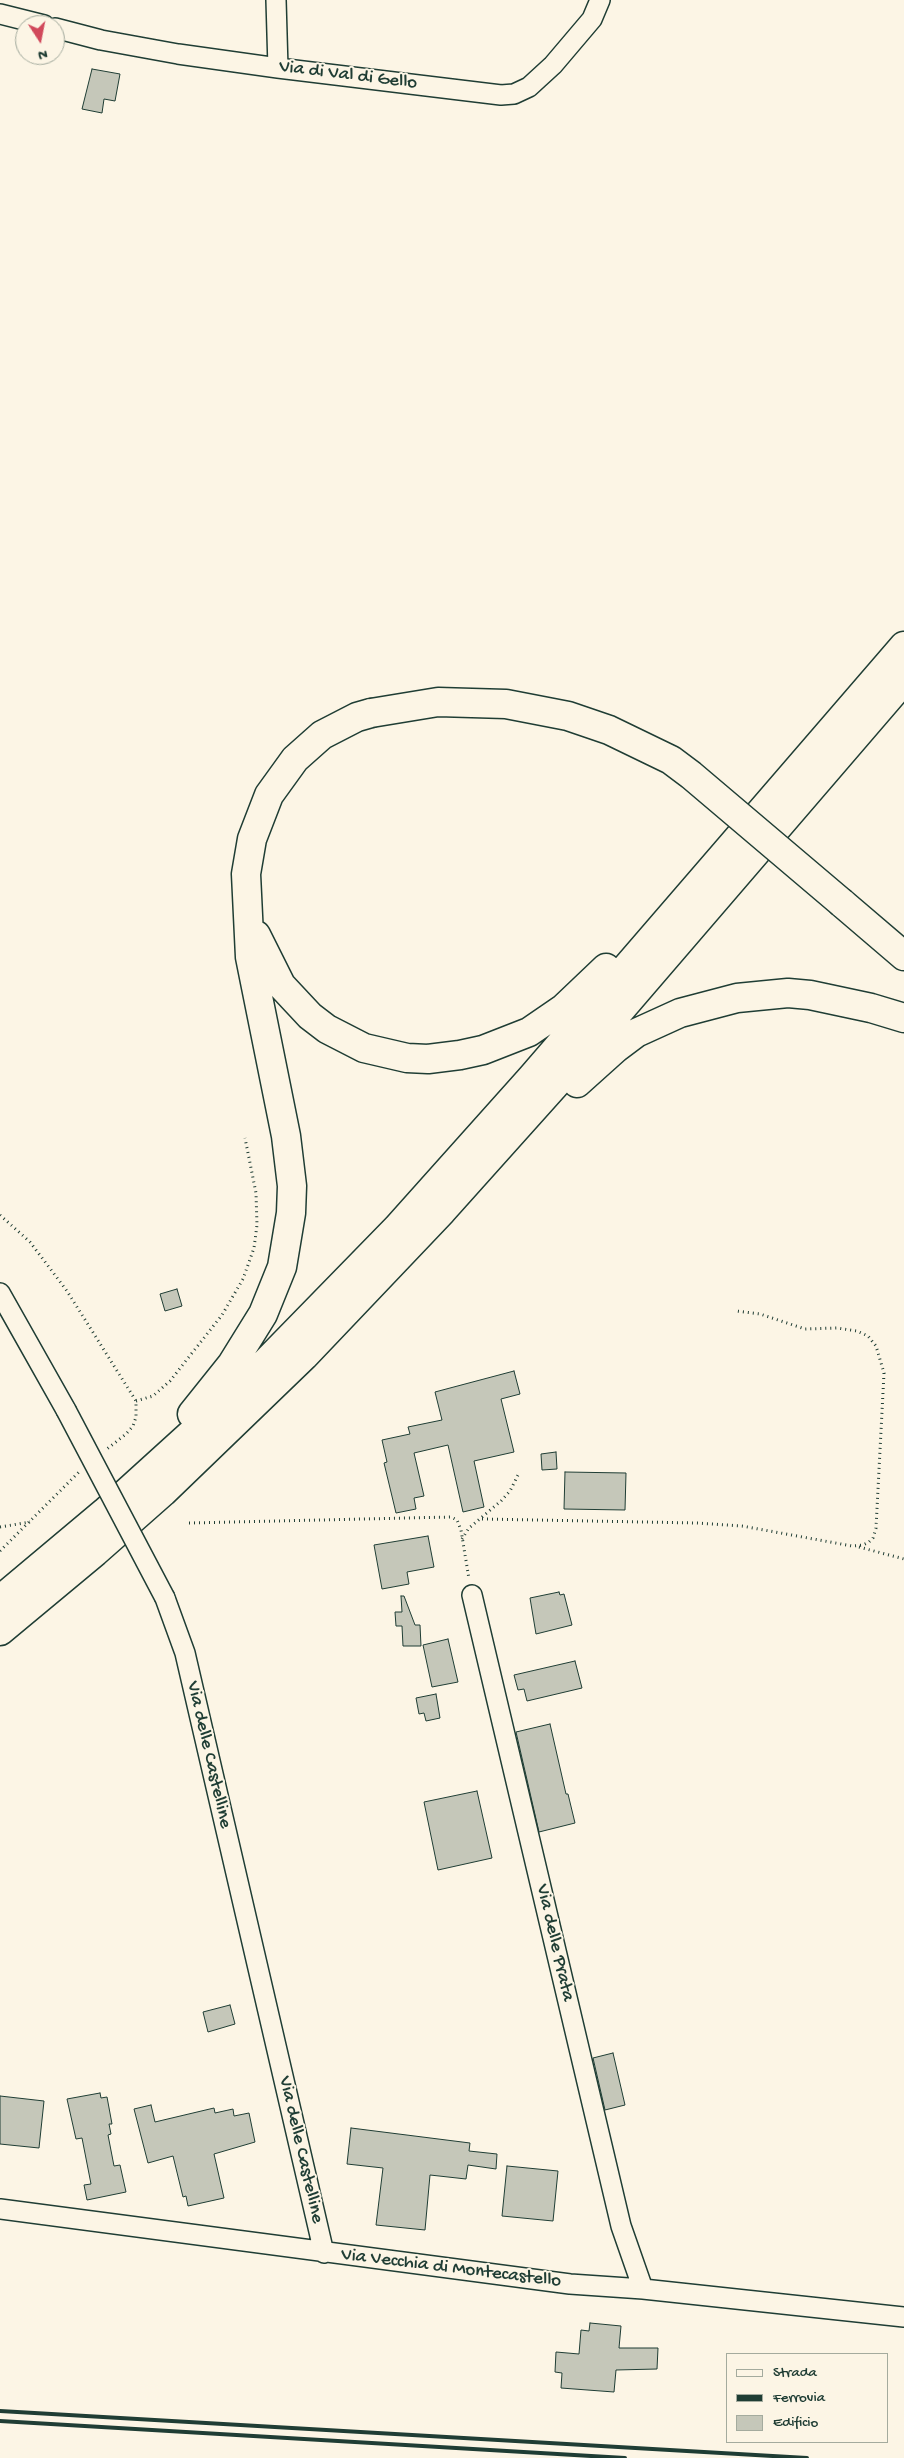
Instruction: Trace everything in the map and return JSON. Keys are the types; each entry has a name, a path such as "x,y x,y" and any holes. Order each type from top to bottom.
{"highway":[{"path":"0,1600 147,1475 268,1362 397,1228 532,1077 904,646"},
{"path":"0,1630 95,1552 208,1451 304,1356 462,1189 695,925 904,680"},
{"path":"147,1475 232,1364 273,1292 282,1267 288,1241 292,1186 290,1161 250,957 247,862 252,839 269,795 282,775 308,747 341,724 371,713 438,702 506,704 568,716 609,730 671,760 691,775 904,956"},
{"path":"247,908 271,968 281,985 310,1016 327,1028 364,1048 383,1054 428,1059 483,1050 529,1032 546,1021 570,1002 719,860"},
{"path":"462,1189 616,1048 664,1019 710,1004 737,998 788,993 834,998 904,1018"}],"street":[{"path":"276,0 278,68"},
{"name":"Via di Val di Gello","path":"65,31 101,40 278,68 514,94 529,88 553,65 592,19 600,0"},
{"path":"0,14 15,18"},
{"name":"Via delle Castelline","path":"0,1293 66,1410 165,1598 185,1653 324,2253"},
{"name":"Via delle Prata","path":"472,1595 619,2216 643,2289"},
{"name":"Via Vecchia di Montecastello","path":"0,2209 570,2284 643,2289 904,2317"}],"path":[{"path":"136,1401 153,1396 170,1381 222,1315 243,1279 254,1248 257,1225 256,1193 245,1138"},
{"path":"0,1215 30,1242 67,1291 136,1401 136,1417 133,1426 106,1450"},
{"path":"736,1311 760,1314 805,1329 837,1328 857,1331 868,1336 876,1346 884,1372 876,1528 873,1538 869,1542 862,1546 852,1546"},
{"path":"0,1551 82,1470"},
{"path":"462,1539 469,1528 482,1519 506,1496 519,1472"},
{"path":"189,1523 451,1517 457,1520 472,1595"},
{"path":"482,1519 697,1522 742,1526 872,1549 904,1559"},
{"path":"0,1527 31,1521"}],"building":[{"path":"92,69 120,74 115,101 104,99 102,113 82,109"},
{"path":"177,1289 182,1306 165,1311 160,1294"},
{"path":"514,1371 520,1394 501,1399 514,1452 474,1461 484,1507 463,1512 448,1445 414,1453 424,1496 414,1498 416,1509 396,1513 384,1463 387,1462 382,1440 410,1434 408,1427 442,1420 435,1392"},
{"path":"556,1452 557,1469 542,1470 541,1454"},
{"path":"565,1472 626,1473 625,1510 564,1509"},
{"path":"428,1536 434,1567 407,1572 409,1584 382,1589 374,1545"},
{"path":"559,1592 560,1595 564,1594 572,1625 536,1634 530,1598"},
{"path":"401,1596 404,1596 415,1625 420,1625 421,1646 403,1646 402,1626 396,1626 395,1612 402,1612"},
{"path":"448,1639 458,1682 432,1687 423,1645"},
{"path":"575,1661 582,1688 527,1701 524,1689 518,1690 514,1675"},
{"path":"436,1694 440,1718 426,1721 424,1713 419,1714 416,1698"},
{"path":"550,1724 566,1794 568,1794 575,1823 539,1832 516,1732"},
{"path":"477,1791 492,1858 438,1870 424,1802"},
{"path":"230,2005 235,2024 208,2032 203,2012"},
{"path":"613,2053 625,2105 605,2110 593,2058"},
{"path":"100,2093 101,2098 107,2097 112,2124 109,2124 111,2134 108,2135 114,2166 120,2165 126,2192 87,2200 84,2185 91,2184 82,2138 76,2139 67,2099"},
{"path":"0,2096 44,2101 39,2148 0,2144"},
{"path":"151,2105 155,2122 214,2108 215,2113 233,2109 234,2116 249,2113 255,2142 214,2154 224,2198 188,2206 186,2196 183,2197 173,2156 148,2163 134,2109"},
{"path":"351,2128 470,2143 469,2151 497,2154 496,2169 468,2165 466,2179 430,2175 425,2230 376,2225 383,2168 347,2164"},
{"path":"507,2166 558,2171 553,2221 502,2216"},
{"path":"590,2323 621,2326 619,2348 658,2348 657,2369 616,2370 614,2392 561,2388 562,2373 555,2372 556,2352 579,2354 581,2330 589,2331"}],"railway":[{"path":"0,2411 807,2458"},
{"path":"0,2421 625,2458"}]}
